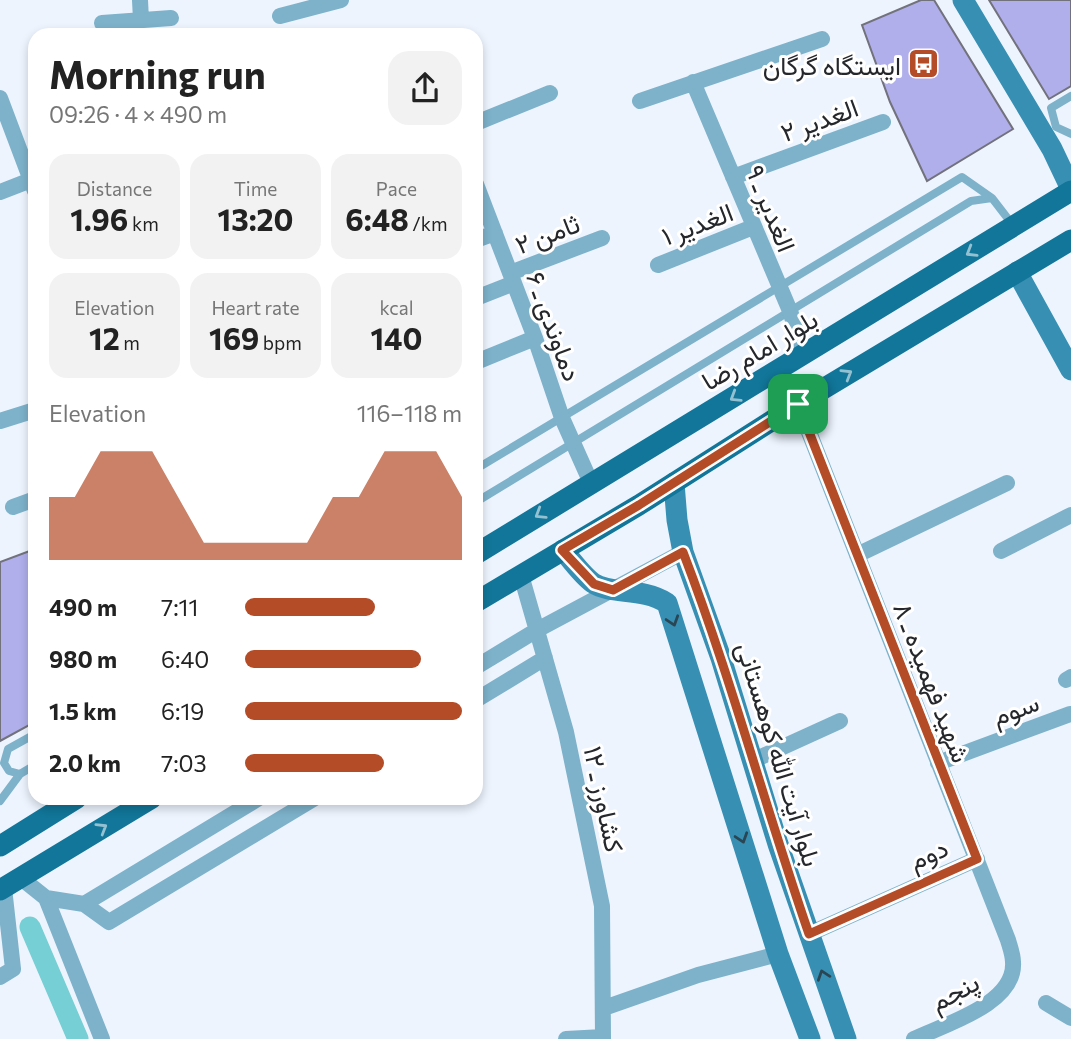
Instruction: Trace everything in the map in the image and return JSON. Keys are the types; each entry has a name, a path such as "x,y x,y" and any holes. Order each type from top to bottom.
{"main road":[{"name":"بلوار امام رضا","path":"483,550 1071,190"},
{"path":"483,598 1071,240"},
{"path":"3,842 66,805"},
{"path":"8,885 141,805"}],"street":[{"path":"140,0 141,20"},
{"path":"280,16 341,0"},
{"path":"963,0 1052,149 1071,190"},
{"path":"102,23 171,18"},
{"path":"640,101 822,39"},
{"name":"الغدیر ـ ۹","path":"693,82 790,311 804,354"},
{"path":"483,120 550,93"},
{"path":"0,99 28,172"},
{"name":"الغدیر ۲","path":"733,177 883,122"},
{"path":"0,192 28,186"},
{"name":"دماوندی ـ ۶","path":"483,202 535,338 562,418 575,441 591,483"},
{"name":"الغدیر ۱","path":"659,265 753,228"},
{"path":"483,237 495,233"},
{"name":"ثامن ۲","path":"483,294 512,278 602,238"},
{"path":"1017,272 1071,370"},
{"path":"483,359 535,338"},
{"name":"شهید فهمیده ـ ۸","path":"798,404 1008,940 1014,963 1010,980"},
{"path":"0,421 28,412"},
{"name":"بلوار آیت الله کوهستانی","path":"674,483 683,552 721,658 752,761 846,1039"},
{"path":"857,555 1007,483"},
{"path":"13,506 28,501"},
{"path":"1001,551 1071,515"},
{"path":"562,550 594,584 613,590 653,594 667,603 778,954 810,1039"},
{"path":"483,663 683,552"},
{"name":"کشاورز ـ ۱۲","path":"521,575 566,732 602,906 603,1038"},
{"path":"483,696 545,658"},
{"name":"سوم","path":"938,763 1070,715"},
{"path":"752,761 840,721"},
{"path":"84,904 247,805"},
{"path":"6,973 8,885 46,898 84,904 109,922 303,805"},
{"name":"دوم","path":"809,934 977,859"},
{"path":"46,898 102,1039"},
{"path":"604,1008 698,975 778,954"},
{"name":"پنجم","path":"914,1039 994,1001 1010,980"},
{"path":"1046,1003 1071,1018"},
{"path":"566,1039 603,1038"}],"lane":[{"path":"1052,149 1071,134 1056,127 1051,108 1071,96"},
{"path":"483,465 962,177 992,198 1014,226"},
{"path":"483,498 971,201 992,198"},
{"path":"20,774 9,771 4,763 8,749 28,737"},
{"path":"0,801 20,774 28,769"}],"building":[{"name":"ایستگاه گرگان","path":"921,0 934,0 1013,129 927,181 890,102 862,25"},
{"path":"989,0 1071,0 1071,86 1049,99"},
{"path":"28,552 28,726 0,741 0,562"}],"waterway":[{"path":"30,927 78,1039"}],"place":[{"name":"ایستگاه گرگان","path":"924,64"}],"route":[{"path":"798,404 977,859 809,934 778,844 721,658 683,552 613,590 594,584 562,550 639,505 798,404"}]}
